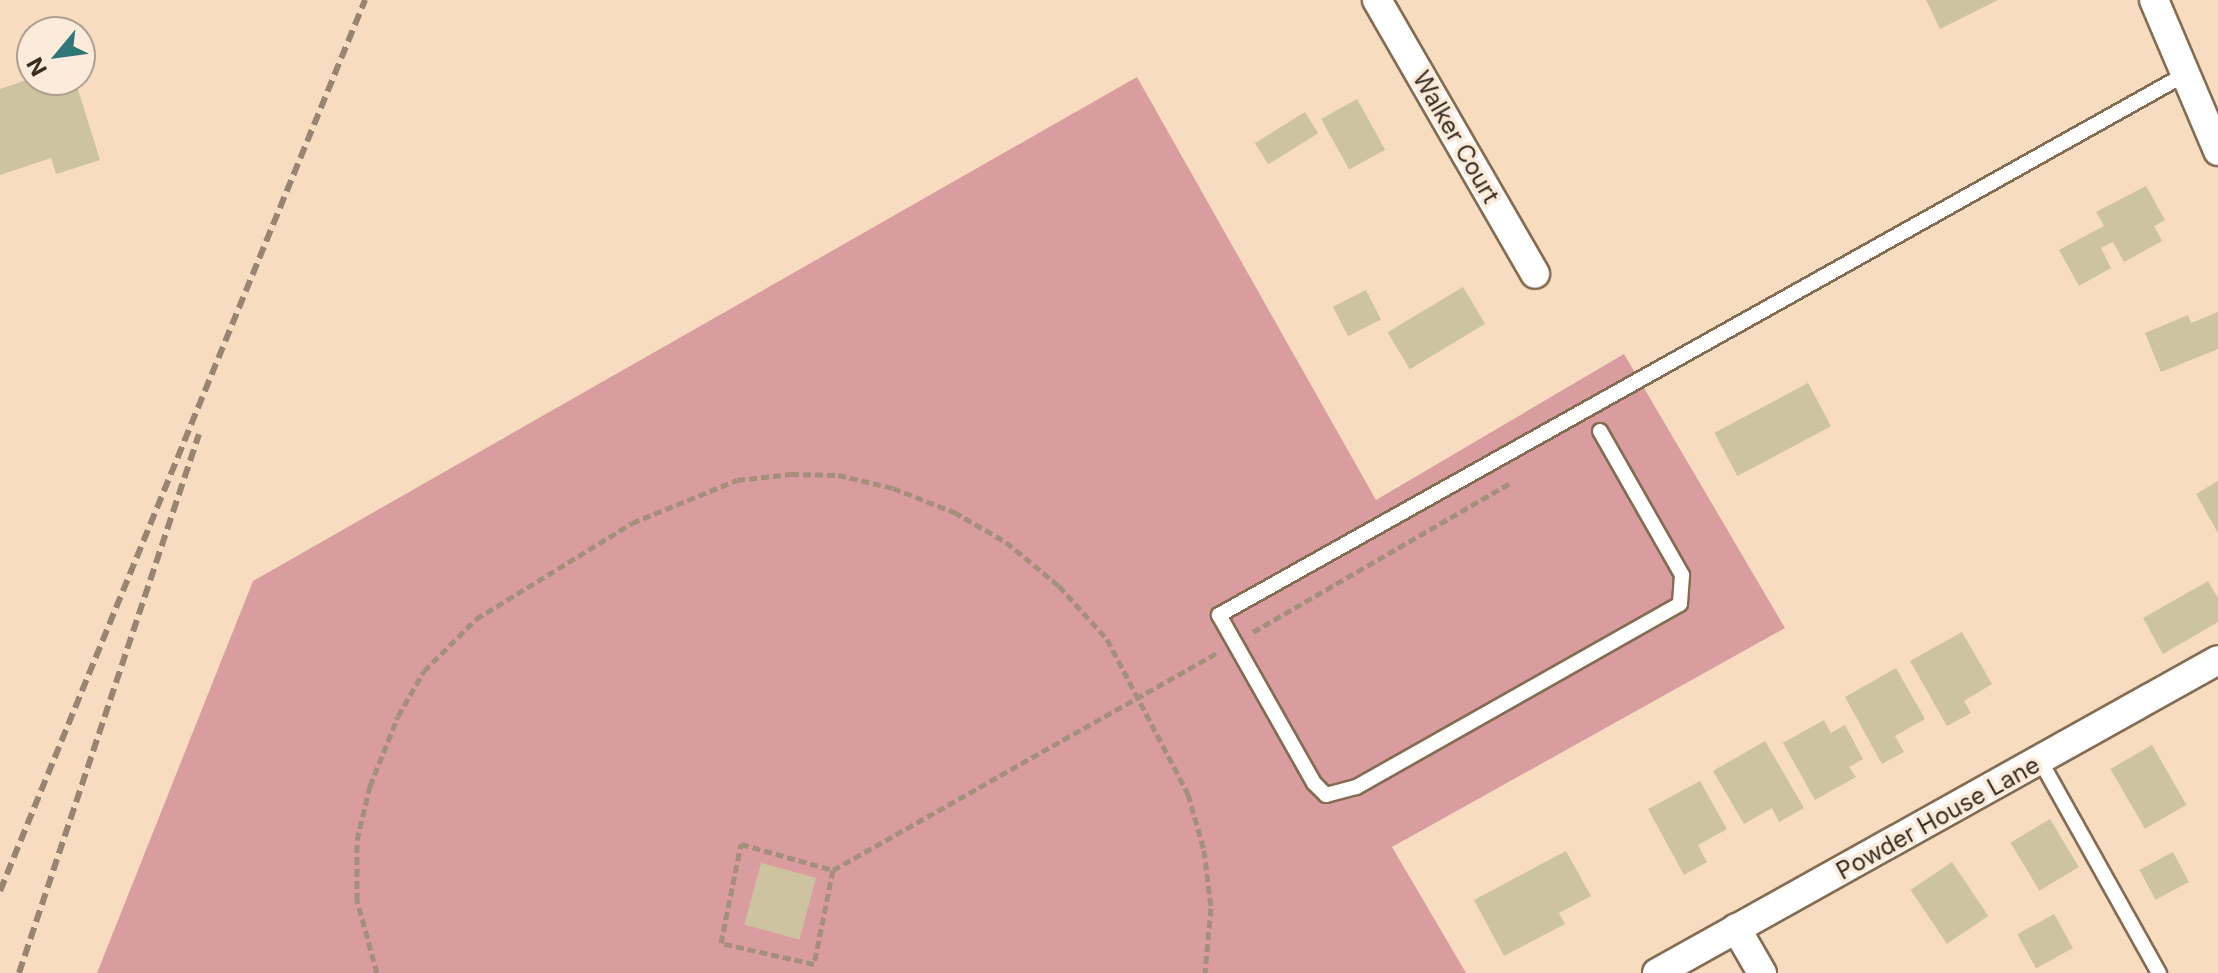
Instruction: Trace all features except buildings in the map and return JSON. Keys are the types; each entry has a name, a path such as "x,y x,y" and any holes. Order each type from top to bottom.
{"street":[{"name":"Walker Court","path":"1377,0 1535,274"},
{"path":"2154,0 2218,151"},
{"name":"Powder House Lane","path":"1657,973 2041,762 2218,660"},
{"path":"1736,928 1762,973"}],"lane":[{"path":"1600,431 1682,575 1684,596 1672,610 1338,794 1326,795 1314,783 1219,615 2186,74"},
{"path":"2041,762 2159,973"}],"path":[{"path":"377,973 357,900 357,840 376,772 424,671 476,619 524,585 632,523 737,480 838,475 893,488 954,512 1006,542 1059,586 1107,639 1188,794 1204,850 1211,908 1205,973"},
{"path":"833,870 814,964 721,943 741,844 833,870 1523,475"}],"shaded area":[{"path":"1137,77 1376,500 1624,354 1785,628 1392,847 1466,973 97,973 253,581"}],"railway":[{"path":"0,891 365,0"},
{"path":"19,973 199,434"}]}
